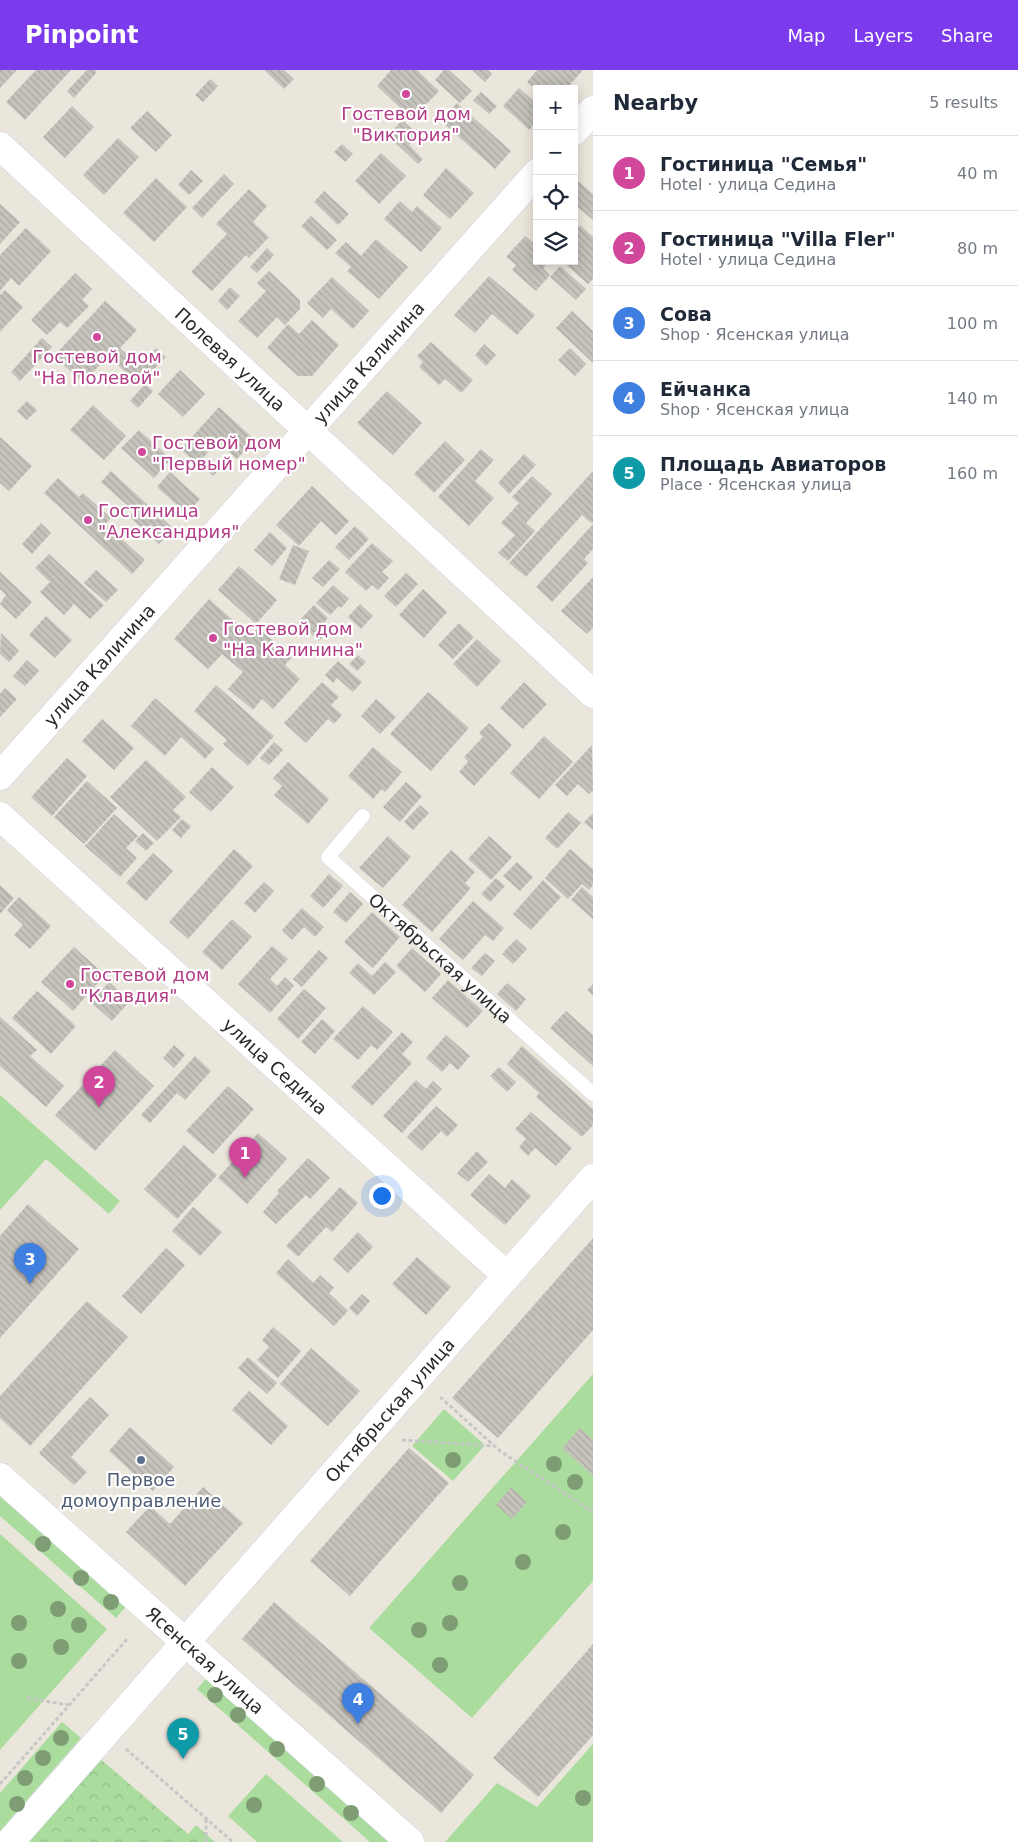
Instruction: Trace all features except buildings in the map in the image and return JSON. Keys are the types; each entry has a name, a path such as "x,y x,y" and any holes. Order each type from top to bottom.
{"street":[{"path":"575,130 593,110"},
{"name":"Полевая улица","path":"0,146 593,694"},
{"name":"улица Калинина","path":"0,776 535,175"},
{"name":"улица Седина","path":"0,816 507,1276"},
{"name":"Октябрьская улица","path":"10,1842 593,1178"},
{"name":"Ясенская улица","path":"0,1477 410,1842"}],"lane":[{"name":"Октябрьская улица","path":"363,816 328,857 593,1094"}],"path":[{"path":"440,1397 496,1446 593,1512"},
{"path":"402,1440 496,1446"},
{"path":"0,1784 128,1638"},
{"path":"27,1698 69,1705"},
{"path":"106,1732 232,1842"},
{"path":"206,1819 206,1842"}],"green space":[{"path":"0,1095 120,1201 109,1214 46,1159 0,1210"},
{"path":"593,1374 593,1581 472,1718 369,1628"},
{"path":"444,1409 485,1445 453,1481 412,1446"},
{"path":"0,1491 129,1603 116,1618 0,1516"},
{"path":"0,1534 107,1629 0,1750"},
{"path":"210,1674 401,1842 370,1842 197,1689"},
{"path":"62,1722 81,1738 0,1831 0,1793"},
{"path":"593,1744 593,1842 445,1842 497,1783 537,1807"},
{"path":"98,1757 188,1834 196,1825 215,1842 24,1842"},
{"path":"266,1774 343,1842 257,1842 228,1816"}],"place":[{"name":"Гостевой дом \"Виктория\"","path":"406,94"},
{"name":"Гостевой дом \"На Полевой\"","path":"97,337"},
{"name":"Гостевой дом \"Первый номер\"","path":"142,452"},
{"name":"Гостиница \"Александрия\"","path":"88,520"},
{"name":"Гостевой дом \"На Калинина\"","path":"213,638"},
{"name":"Гостевой дом \"Клавдия\"","path":"70,984"},
{"name":"Гостиница \"Villa Fler\"","path":"99,1107"},
{"name":"Гостиница \"Семья\"","path":"245,1178"},
{"name":"Сова","path":"30,1284"},
{"name":"Первое домоуправление","path":"141,1460"},
{"name":"Ейчанка","path":"358,1724"},
{"name":"Площадь Авиаторов","path":"183,1759"}]}
